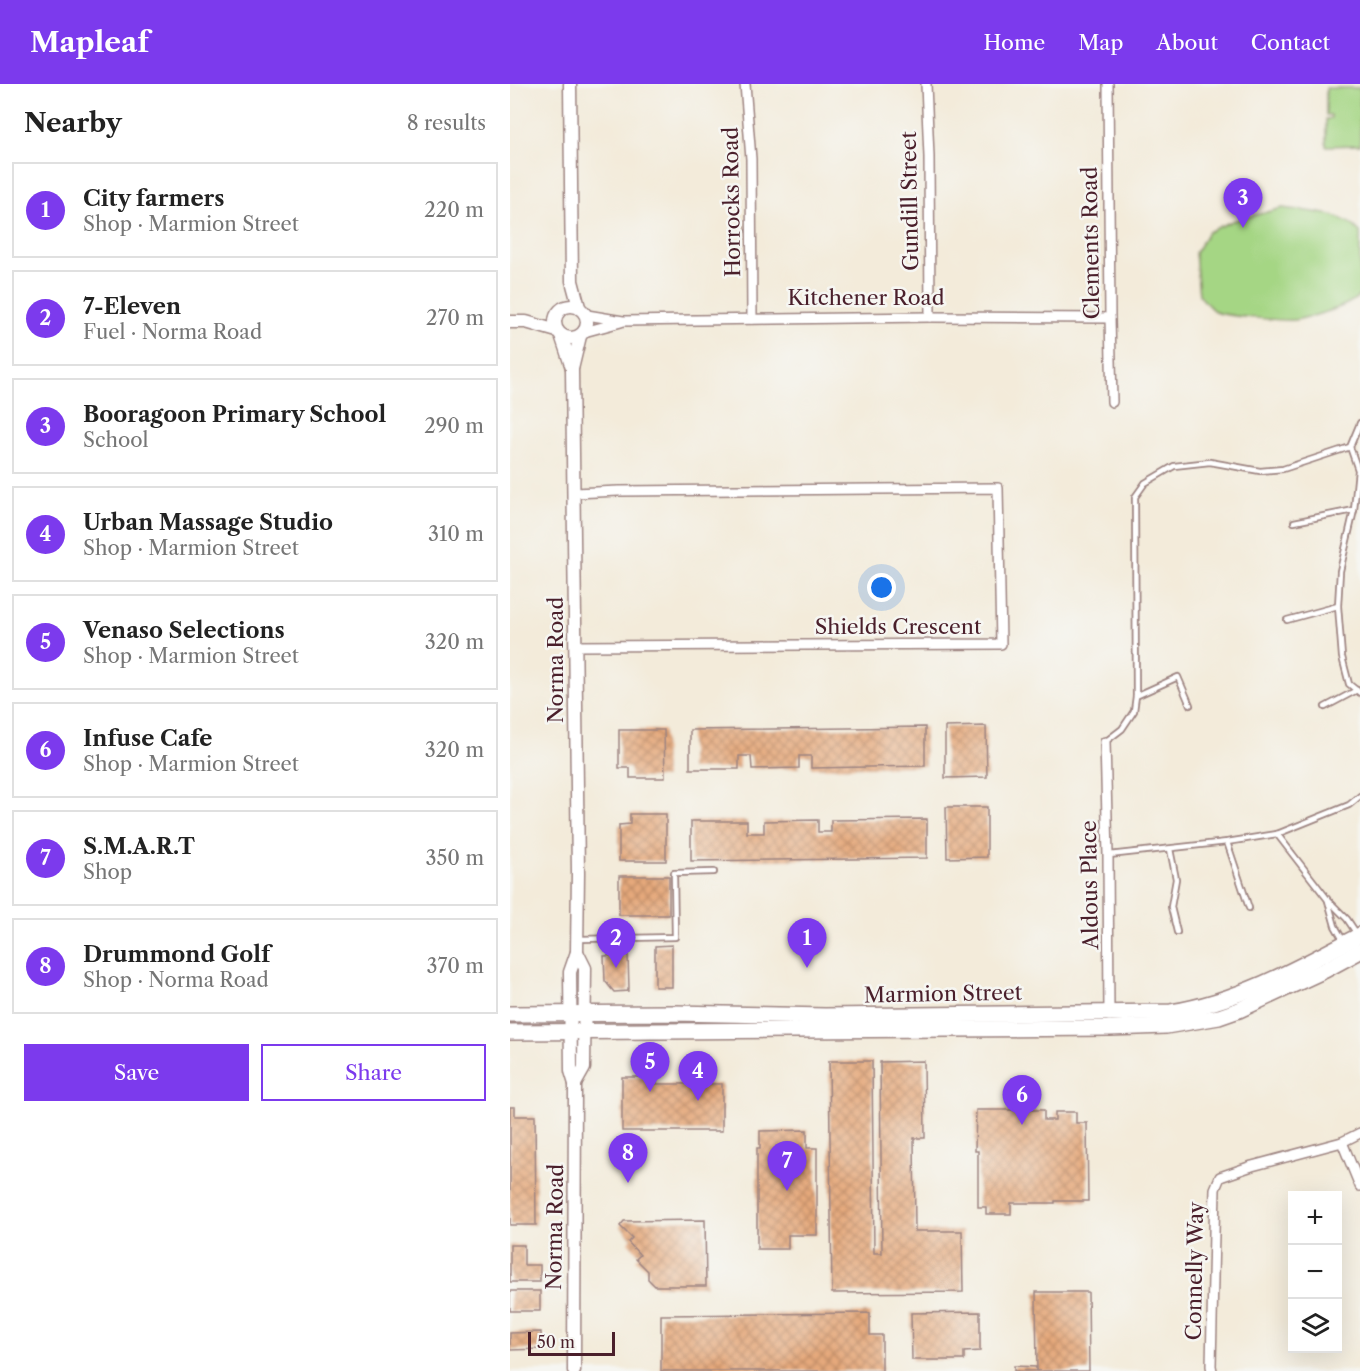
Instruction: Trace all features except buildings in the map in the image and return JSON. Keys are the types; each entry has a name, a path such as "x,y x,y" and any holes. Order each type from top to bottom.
{"main road":[{"name":"Marmion Street","path":"510,1014 674,1013 1109,1020 1166,1026 1219,1017 1239,1010 1325,970 1356,943"},
{"name":"Marmion Street","path":"510,1032 1109,1020"}],"street":[{"path":"510,322 526,322 572,338 582,334 587,327 572,281 570,84"},
{"name":"Horrocks Road","path":"745,84 751,159 752,319"},
{"name":"Gundill Street","path":"926,84 930,317"},
{"name":"Clements Road","path":"1108,84 1112,402"},
{"path":"559,333 555,321 572,281"},
{"path":"526,322 571,306 583,311"},
{"name":"Kitchener Road","path":"583,311 623,321 930,317 1110,318"},
{"name":"Kitchener Road","path":"582,334 623,321"},
{"name":"Norma Road","path":"559,333 572,369"},
{"name":"Norma Road","path":"574,1371 575,1084 584,1068 570,972 577,952 572,369 582,334"},
{"name":"Shields Crescent","path":"574,493 630,490 998,488 1001,644 576,646"},
{"name":"Aldous Place","path":"1104,742 1108,855 1109,1020"},
{"name":"Connelly Way","path":"1212,1371 1215,1189 1220,1177 1342,1142 1360,1133"},
{"path":"1342,1142 1360,1186"}],"lane":[{"path":"1325,707 1358,692 1349,684 1342,657 1338,606 1340,571 1354,510 1358,470 1350,447 1360,423"},
{"path":"1104,742 1122,729 1134,711 1136,696 1135,497 1145,483 1174,466 1210,462 1260,471 1284,469 1350,447"},
{"path":"1294,522 1354,510"},
{"path":"1287,620 1338,606"},
{"path":"1136,696 1178,677 1190,705"},
{"path":"1108,855 1277,834 1349,805 1360,796"},
{"path":"1277,834 1328,900 1347,919 1356,943"},
{"path":"1227,842 1249,908"},
{"path":"1170,849 1176,879 1171,907 1177,932"},
{"path":"577,939 675,938 674,873 714,872"},
{"path":"1328,900 1335,926 1356,943"}],"green space":[{"path":"1326,88 1360,88 1360,145 1326,146 1326,119 1331,118 1331,115 1326,115"},
{"path":"1283,208 1334,216 1353,225 1360,232 1360,294 1340,307 1295,320 1241,317 1216,312 1199,295 1195,253 1208,232 1232,221"}],"place":[{"name":"Booragoon Primary School","path":"1243,228"},
{"name":"7-Eleven","path":"616,968"},
{"name":"City farmers","path":"807,968"},
{"name":"Venaso Selections","path":"650,1092"},
{"name":"Urban Massage Studio","path":"698,1101"},
{"name":"Infuse Cafe","path":"1022,1125"},
{"name":"Drummond Golf","path":"628,1183"},
{"name":"S.M.A.R.T","path":"787,1191"}]}
